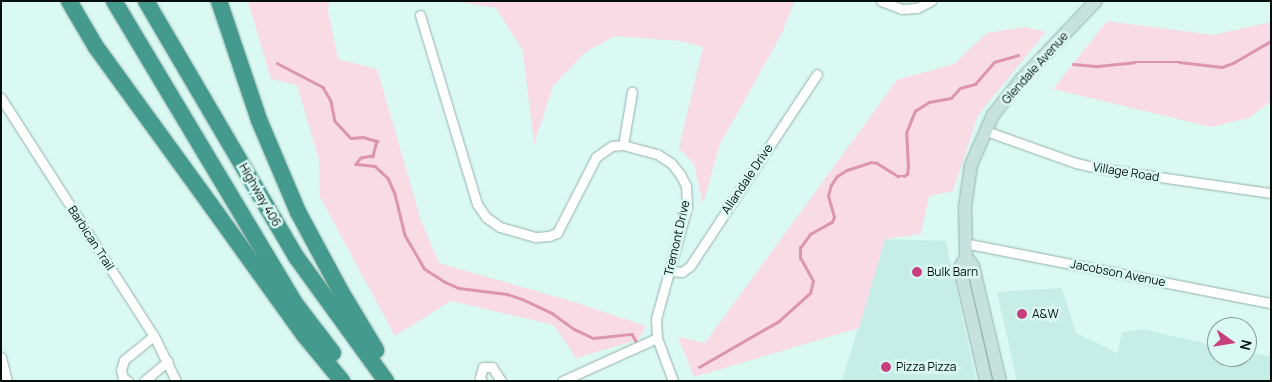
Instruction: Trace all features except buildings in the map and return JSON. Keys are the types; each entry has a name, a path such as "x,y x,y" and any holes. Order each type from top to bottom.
{"highway":[{"path":"69,1 96,47 304,335 342,381"},
{"name":"Highway 406","path":"114,1 294,302 354,381"},
{"name":"Highway 406","path":"146,1 297,258 386,381"},
{"path":"219,1 259,120 298,212 340,292 397,381"}],"main road":[{"name":"Glendale Avenue","path":"1000,381 973,266 966,257 964,243 965,207 971,164 993,115 1020,81 1096,1"},
{"name":"Glendale Avenue","path":"966,257 960,268 986,381"}],"street":[{"path":"881,1 902,9 917,8 931,1"},
{"path":"420,15 477,204 486,217 500,227 536,237 557,233 596,156 612,146 623,145 632,92"},
{"name":"Allandale Drive","path":"670,271 682,272 690,266 817,74"},
{"name":"Barbican Trail","path":"1,98 154,336 176,381"},
{"name":"Village Road","path":"986,131 1076,163 1097,168 1271,193"},
{"name":"Tremont Drive","path":"623,145 657,154 671,163 680,174 686,186 687,207 656,319 657,338 673,381"},
{"name":"Jacobson Avenue","path":"964,243 1271,303"},
{"path":"128,381 123,378 120,370 124,360 154,336"},
{"path":"562,381 657,338"},
{"path":"1,357 7,381"},
{"path":"144,381 168,362"},
{"path":"482,381 480,377 483,367 492,367 501,381"}],"shaded area":[{"path":"248,1 330,1 328,10 338,59 377,69 421,220 439,263 574,302 646,326 638,340 576,358 554,325 451,301 395,336 320,197 319,160 297,85 271,79"},
{"path":"452,1 795,1 781,35 720,144 703,204 694,164 679,148 703,47 681,41 615,36 586,52 553,86 534,145 523,51 496,8"},
{"path":"1107,21 1213,35 1271,22 1271,101 1249,118 1211,127 1053,89"},
{"path":"1025,27 1046,32 978,115 953,191 929,196 921,234 885,239 859,328 694,377 678,337 705,343 897,80 954,64 987,33"},
{"path":"885,239 946,241 976,381 842,381"},
{"path":"1062,288 1076,333 1117,353 1122,333 1143,329 1207,344 1207,367 1257,367 1257,354 1271,357 1271,381 1017,381 997,292"}],"waterway":[{"path":"1073,64 1098,66 1134,62 1179,62 1222,67 1233,63 1271,41"},
{"path":"699,367 779,321 810,293 813,281 800,258 800,248 810,234 832,222 834,217 828,196 831,185 837,176 847,170 871,162 877,163 898,176 907,174 906,133 915,111 929,102 951,98 960,88 975,84 994,62 1018,55"},
{"path":"277,63 323,87 331,101 335,121 351,138 363,137 377,141 373,156 361,158 356,164 375,166 388,178 395,194 405,235 425,269 445,282 459,288 507,294 522,299 552,313 574,329 593,338 632,334 636,341"}],"place":[{"name":"Bulk Barn","path":"917,272"},
{"name":"A&W","path":"1022,314"},
{"name":"Pizza Pizza","path":"886,367"}]}
